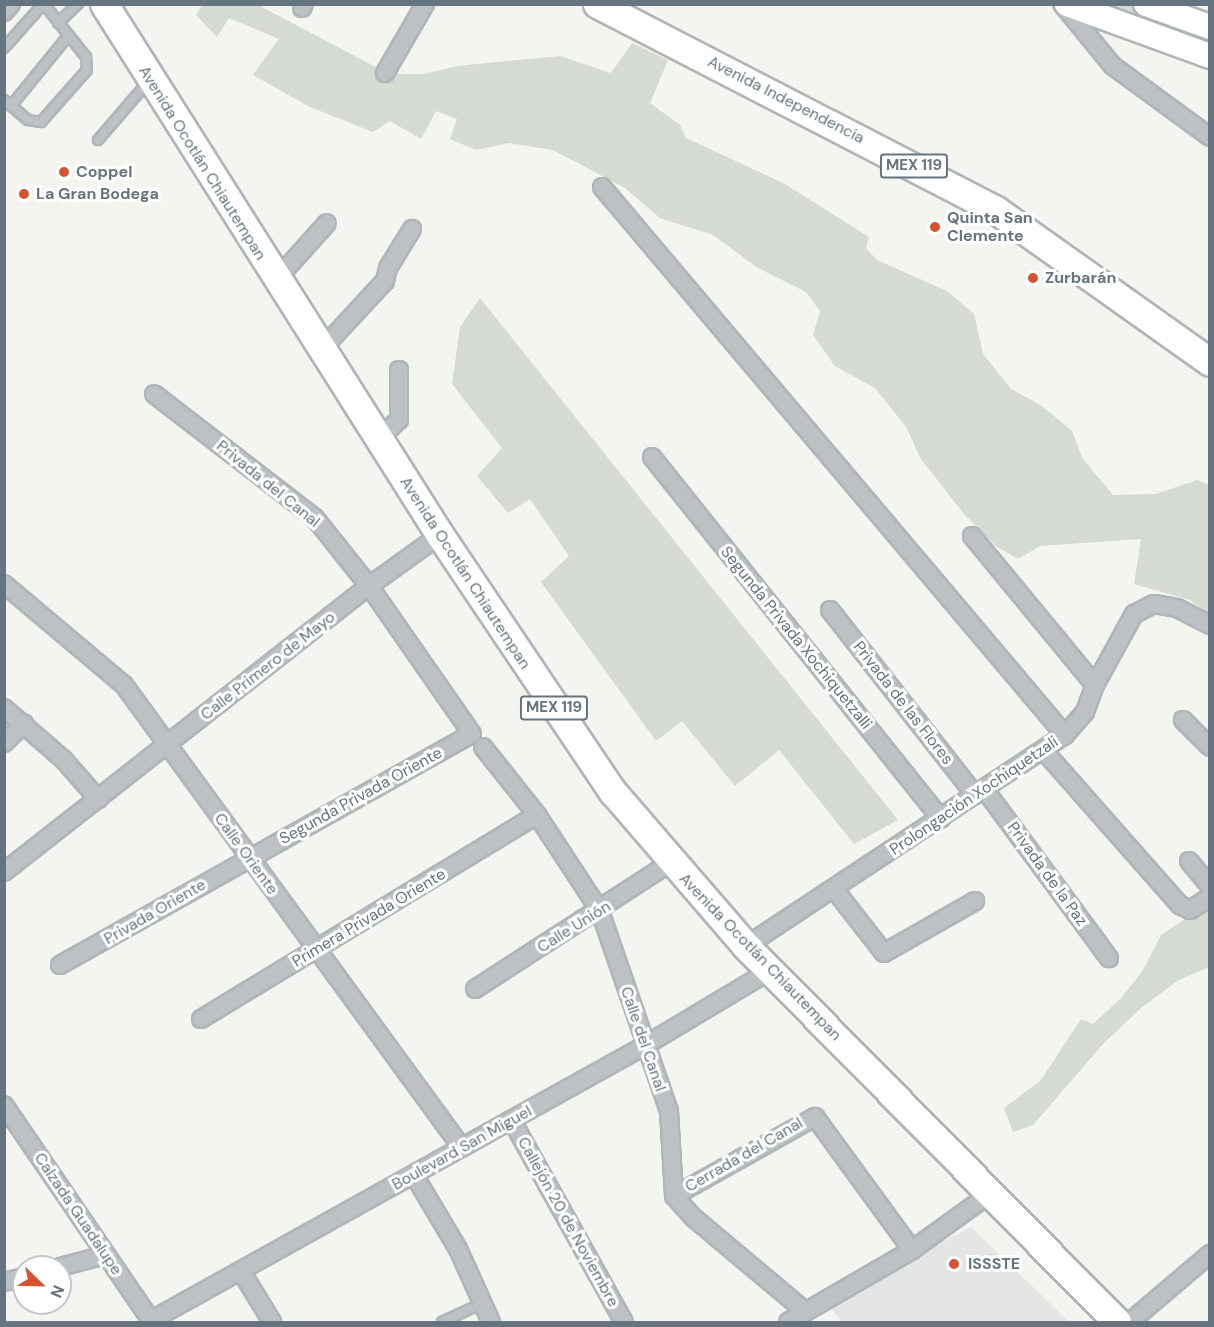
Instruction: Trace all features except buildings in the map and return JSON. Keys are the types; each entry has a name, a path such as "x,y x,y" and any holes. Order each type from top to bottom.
{"main road":[{"name":"Avenida Ocotlán Chiautempan","path":"104,4 149,81 378,440 613,792 671,862 746,946 1117,1323"},
{"name":"Avenida Independencia","path":"597,4 996,210 1209,362"},
{"name":"Avenida Independencia","path":"632,4 985,188 1058,234 1209,342"},
{"path":"1067,4 1209,56"},
{"path":"1146,4 1209,27"}],"street":[{"path":"4,12 11,4"},
{"path":"385,73 425,4"},
{"path":"1062,4 1113,66 1209,137"},
{"path":"602,187 1065,735"},
{"path":"276,280 327,223"},
{"path":"321,350 386,281 388,268 412,229"},
{"path":"378,440 399,420 399,370"},
{"name":"Privada del Canal","path":"154,394 315,518 369,586"},
{"name":"Segunda Privada Xochiquetzalli","path":"652,457 941,819"},
{"name":"Calle Primero de Mayo","path":"4,872 369,586 440,535"},
{"path":"972,536 1095,685"},
{"name":"Calle Oriente","path":"4,584 104,665 168,745 316,951 462,1148"},
{"name":"Segunda Privada Oriente","path":"249,858 472,734 369,586"},
{"name":"Prolongación Xochiquetzali","path":"746,946 1065,735 1085,712 1095,685 1134,614 1154,604 1177,608 1209,625"},
{"name":"Privada de las Flores","path":"830,610 980,792"},
{"path":"4,708 24,724 98,799"},
{"path":"1183,720 1209,747"},
{"path":"4,743 24,724"},
{"name":"Calle del Canal","path":"483,747 537,815 600,911 644,1047 669,1111 674,1196"},
{"path":"1044,751 1180,905 1190,910 1209,897"},
{"name":"Privada de la Paz","path":"980,792 1109,958"},
{"name":"Primera Privada Oriente","path":"201,1019 537,815"},
{"name":"Privada Oriente","path":"60,965 249,858"},
{"path":"1189,861 1209,886"},
{"name":"Calle Unión","path":"475,989 600,911 671,862"},
{"path":"834,889 884,953 975,901"},
{"name":"Boulevard San Miguel","path":"151,1322 644,1047 771,970"},
{"name":"Calzada Guadalupe","path":"4,1105 151,1322"},
{"name":"Cerrada del Canal","path":"674,1196 815,1117 912,1250"},
{"name":"Callejón 20 de Noviembre","path":"512,1121 624,1323"},
{"path":"414,1175 458,1249 490,1323"},
{"path":"674,1196 796,1319 912,1250 991,1193"},
{"path":"1130,1323 1209,1254"},
{"path":"72,1264 105,1255"},
{"path":"241,1271 272,1323"}],"lane":[{"path":"4,48 44,4 88,61 85,73 41,122 32,123 8,103 68,36"},
{"path":"58,23 78,4"},
{"path":"98,140 149,81"},
{"path":"442,1323 482,1304"}],"shaded area":[{"path":"202,5 258,5 389,74 424,74 457,66 560,56 611,73 632,43 668,60 650,103 680,125 686,138 785,184 869,237 866,248 877,260 947,291 974,314 983,354 1011,389 1042,406 1072,431 1082,458 1113,495 1156,494 1197,480 1209,485 1209,614 1190,600 1134,584 1141,539 1040,546 1018,559 997,547 964,514 921,459 906,427 875,388 835,366 813,335 820,311 806,292 758,268 713,235 660,218 625,188 553,150 509,143 476,150 450,139 457,119 436,111 421,139 390,121 373,132 310,107 253,75 279,39 229,18 217,37 196,15"},
{"path":"1099,5 1137,5 1209,30 1209,44"},
{"path":"480,298 898,820 854,844 779,750 735,786 682,721 656,741 541,582 569,556 530,499 508,513 477,476 502,448 452,384 460,327"},
{"path":"1209,903 1209,967 1177,981 1140,1009 1103,1044 1033,1125 1013,1132 1004,1108 1041,1080 1081,1019 1093,1024 1120,999 1142,972 1161,935"},
{"name":"ISSSTE","path":"971,1227 1069,1322 841,1322 827,1302"}],"place":[{"name":"Coppel","path":"64,172"},
{"name":"La Gran Bodega","path":"24,194"},
{"name":"Quinta San Clemente","path":"935,227"},
{"name":"Zurbarán","path":"1033,278"},
{"name":"ISSSTE","path":"954,1264"}]}
